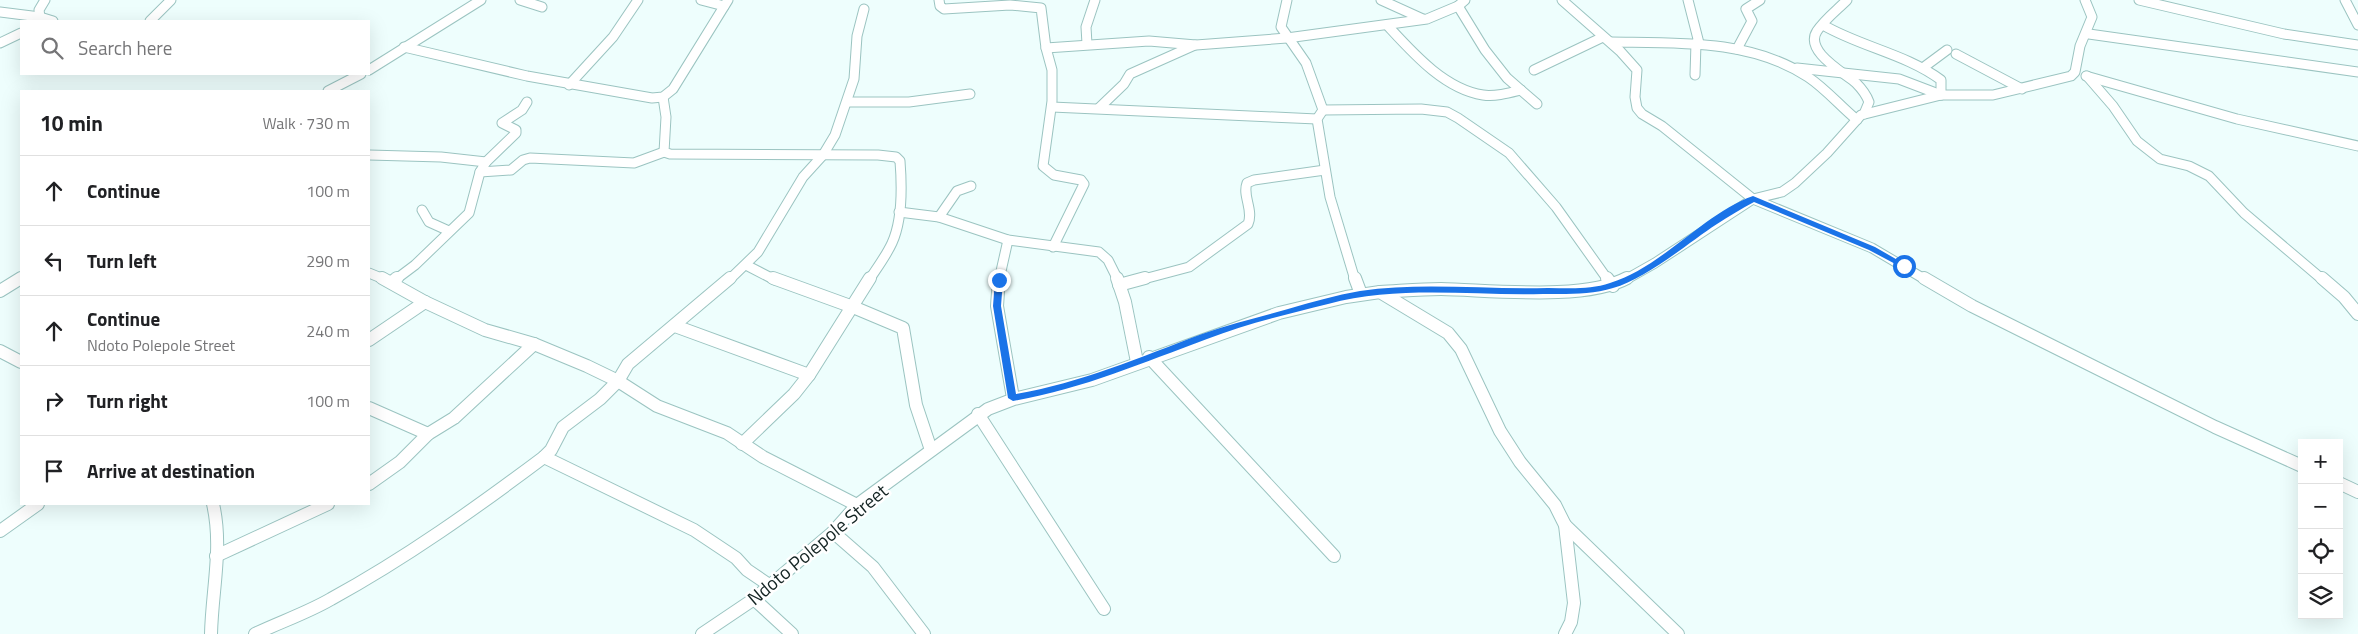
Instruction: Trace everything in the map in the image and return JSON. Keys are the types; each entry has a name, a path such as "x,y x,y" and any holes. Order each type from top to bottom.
{"street":[{"path":"0,12 38,19 39,10 45,0"},
{"path":"151,20 171,0"},
{"path":"370,68 481,0"},
{"path":"520,0 542,7"},
{"path":"569,86 613,37 638,0"},
{"path":"404,47 448,60 569,86 652,98 663,97 673,89 726,3 701,0"},
{"path":"939,0 940,6 944,9 1039,3 1046,48 1052,70 1052,107 1043,166 1046,172 1081,180 1084,184 1053,247"},
{"path":"1088,44 1086,26 1095,0"},
{"path":"1287,0 1281,24 1282,30 1314,78 1323,110 1317,119 1336,222 1361,294"},
{"path":"1381,0 1423,20"},
{"path":"1562,0 1582,21 1607,39 1637,70 1635,97 1637,108 1642,114 1662,126 1753,199 1872,248 1972,306 2215,427 2298,464"},
{"path":"1688,0 1697,43 1695,75"},
{"path":"1737,49 1752,21 1746,9 1760,0"},
{"path":"1323,110 1421,109 1447,112 1458,118 1509,153 1556,207 1613,286 1655,263 1715,221 1753,199 1782,192 1795,183 1827,153 1860,117 1868,98 1848,75 1830,63 1813,44 1812,38 1847,0"},
{"path":"1860,117 1941,95 1993,95 2065,79 2075,72 2080,46 2092,17 2085,0"},
{"path":"2139,0 2284,34 2358,45"},
{"path":"2346,0 2358,25"},
{"path":"1046,48 1149,41 1196,45 1287,38 1423,20 1462,3 1485,50 1507,78 1537,104"},
{"path":"256,634 306,613 366,580 440,533 544,457 551,450 567,423 600,399 618,381 628,364 746,265 758,252 803,177 823,155 835,135 854,79 857,36 864,9"},
{"path":"1387,25 1406,47 1462,90 1482,95 1499,95 1521,90"},
{"path":"1823,25 1854,42 1924,67 1941,80 1941,95"},
{"path":"0,43 20,33"},
{"path":"2089,34 2358,72"},
{"path":"1534,70 1607,39 1697,43 1754,53 1789,67 1811,80 1860,117"},
{"path":"1099,108 1124,84 1130,74 1142,67 1196,45"},
{"path":"1924,67 1952,52 2022,89"},
{"path":"1789,67 1848,75 1899,79 1941,95"},
{"path":"2075,72 2237,119 2358,146"},
{"path":"330,90 359,75"},
{"path":"2087,76 2113,106 2136,141 2160,159 2188,166 2209,176 2244,213 2344,297 2358,314"},
{"path":"847,102 878,104 929,101 970,94"},
{"path":"663,97 666,117 662,147 664,152"},
{"path":"392,282 415,265 449,230 469,213 480,172 486,162 516,133 516,130 503,124 504,120 522,110 527,102"},
{"path":"1052,107 1317,119"},
{"path":"480,172 511,170 523,160 530,158 634,163 664,152 697,155 878,155 896,157 900,160 899,212 897,232 892,243 809,375 794,394 742,444"},
{"path":"370,155 434,157 486,162"},
{"path":"1119,285 1189,267 1239,232 1248,224 1251,217 1245,188 1247,183 1254,180 1325,170"},
{"path":"939,217 957,191 971,186"},
{"path":"422,210 425,220 430,225 449,230"},
{"path":"899,212 939,217 1008,240 1099,252 1107,257 1119,285 1137,362"},
{"path":"1008,240 999,280 997,306 1013,398"},
{"path":"746,265 784,284 853,307 903,328 916,405 931,450"},
{"path":"370,273 392,282 425,302 485,330 534,344 618,381 657,406 727,433 742,444 857,505"},
{"path":"0,291 20,279"},
{"name":"Ndoto Polepole Street","path":"702,634 754,599 768,585 833,532 857,505 978,414 1013,398 1054,390 1116,372 1149,357 1243,325 1361,294 1439,289 1520,292 1584,290 1613,286"},
{"path":"1380,292 1448,333 1461,349 1500,431 1520,462 1555,505 1565,525 1678,634"},
{"path":"370,339 425,302"},
{"path":"675,326 809,375"},
{"path":"370,483 400,462 428,434 454,418 534,344"},
{"path":"0,351 20,361"},
{"path":"1149,357 1334,556"},
{"path":"370,408 428,434"},
{"path":"978,414 1039,507 1056,539 1104,609"},
{"path":"544,457 694,530 736,558 747,570 768,585"},
{"path":"2341,484 2358,492"},
{"path":"0,530 37,505"},
{"path":"211,634 216,556 216,512 213,505"},
{"path":"216,556 326,505"},
{"path":"1565,525 1574,602 1572,622 1565,634"},
{"path":"833,532 874,567 924,634"},
{"path":"754,599 792,634"}],"route":[{"path":"999,280 997,306 1013,398 1054,390 1094,379 1207,336 1329,300 1361,294 1439,289 1520,292 1592,290 1613,286 1655,263 1715,221 1753,199 1872,248 1904,266"}]}
